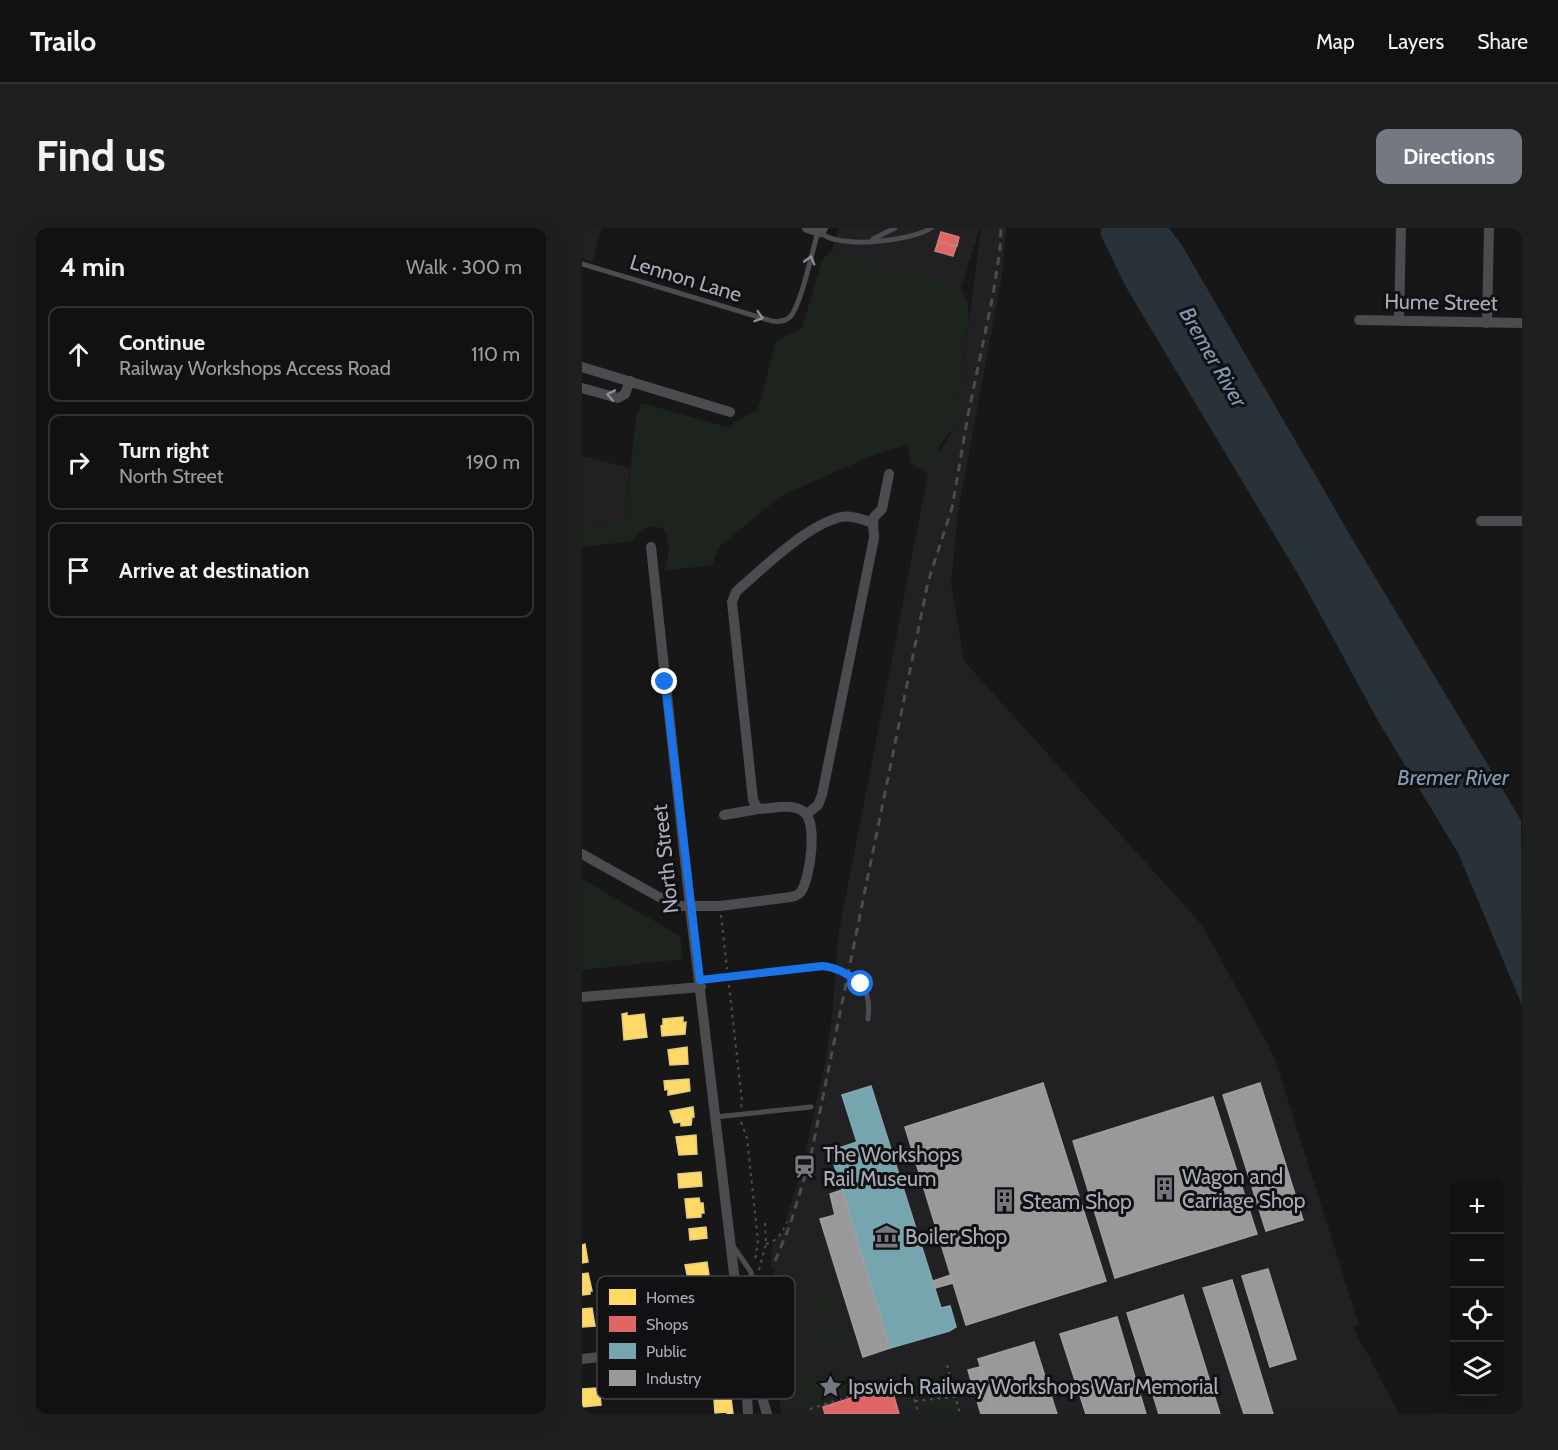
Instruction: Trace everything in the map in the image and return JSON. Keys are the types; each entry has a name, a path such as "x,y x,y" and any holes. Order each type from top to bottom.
{"street":[{"path":"807,228 820,230"},
{"path":"1399,320 1401,228"},
{"path":"1486,322 1489,228"},
{"name":"Hume Street","path":"1359,320 1522,323"},
{"path":"582,367 730,412"},
{"path":"582,388 618,398 625,394 630,381"},
{"path":"807,814 818,805 822,795 872,548 874,518 882,509 889,474"},
{"path":"758,809 751,788 731,608 733,597 757,573 811,531 841,517 873,523"},
{"path":"1481,521 1522,521"},
{"name":"North Street","path":"651,547 690,907 734,1276"},
{"path":"724,815 758,809 796,808 807,814"},
{"path":"582,854 668,902 690,907 720,906 791,897 800,893 806,881 812,846 807,814"},
{"path":"582,996 700,984"},
{"path":"582,1359 597,1357"},
{"name":"North Street","path":"747,1399 748,1414"},
{"name":"North Street","path":"762,1399 767,1414"}],"lane":[{"path":"859,242 896,228"},
{"path":"820,230 824,236 835,240 859,242 907,237 923,233 931,228"},
{"name":"Lennon Lane","path":"582,264 772,321 781,321 790,317 797,306 820,230"},
{"path":"700,984 822,966 834,968 853,978 865,988 869,996 868,1019"},
{"path":"714,1117 811,1107"},
{"name":"North Street","path":"729,1239 752,1276"}],"path":[{"path":"720,906 728,972"},
{"path":"729,984 742,1102 740,1110"},
{"path":"741,1119 747,1138 758,1241 755,1261"},
{"path":"759,1270 766,1244 765,1223 768,1219"},
{"path":"766,1244 771,1243 781,1234 787,1222"},
{"path":"947,1365 960,1414"},
{"path":"907,1378 919,1413"},
{"path":"866,1388 867,1393"},
{"path":"810,1409 857,1394 859,1389"},
{"path":"915,1401 956,1397"}],"shaded area":[{"path":"582,228 602,228 592,262 582,259"},
{"path":"839,228 980,228 961,288 832,250"},
{"path":"981,228 1006,228 1002,276 958,512 951,584 964,661 1202,925 1274,1056 1359,1325 1353,1327 1399,1414 781,1414 779,1399 795,1399 795,1276 773,1276 776,1269 771,1267 771,1255 773,1244 788,1223 785,1222 800,1176 824,1068 832,1017 838,936 928,474 955,426"},
{"path":"832,250 961,288 967,302 969,317 955,426 940,445 938,464 928,474 910,463 908,444 873,455 781,496 719,547 712,565 664,571 668,544 662,528 657,527 641,530 633,541 582,547 582,523 625,522 636,417 641,403 727,427 758,409 776,341 802,328 822,260"},
{"path":"582,456 630,468 625,522 582,523"},
{"path":"582,879 680,936 683,959 582,970"},
{"path":"830,1292 835,1309 814,1316 809,1299"},
{"path":"838,1319 845,1340 824,1346 817,1325"},
{"path":"945,1365 953,1396 917,1399 910,1377 936,1368 939,1378 946,1376"},
{"path":"798,1369 822,1372 824,1379 819,1381 825,1400 842,1395 836,1376 830,1377 829,1372 854,1374 858,1387 856,1392 812,1406 808,1404"},
{"path":"954,1399 958,1414 923,1414 919,1402"}],"water":[{"name":"Bremer River","path":"1101,228 1169,228 1183,247 1357,547 1521,820 1522,1005 1458,853 1377,719 1302,581 1126,287 1101,236"}],"building: Homes":[{"path":"627,1013 627,1016 644,1014 647,1037 624,1040 622,1014"},
{"path":"683,1017 683,1023 686,1022 685,1034 662,1036 663,1019"},
{"path":"687,1047 688,1064 670,1065 668,1050"},
{"path":"689,1079 690,1091 668,1095 668,1089 665,1090 664,1081"},
{"path":"693,1107 694,1117 692,1117 691,1125 681,1126 681,1122 674,1123 670,1111"},
{"path":"696,1135 697,1154 679,1155 676,1137"},
{"path":"701,1172 702,1186 679,1188 678,1174"},
{"path":"699,1198 700,1203 703,1203 704,1213 701,1213 701,1217 687,1218 685,1199"},
{"path":"706,1227 707,1238 690,1240 689,1229"},
{"path":"585,1244 588,1262 582,1263 582,1245"},
{"path":"707,1262 709,1276 687,1276 685,1265"},
{"path":"588,1273 592,1291 590,1294 582,1295 582,1274"},
{"path":"592,1308 595,1326 582,1327 582,1309"},
{"path":"596,1388 597,1399 600,1399 601,1405 582,1407 582,1389"},
{"path":"714,1399 731,1399 733,1414 715,1413"}],"building: Shops":[{"path":"941,232 959,237 957,246 938,241"},
{"path":"938,242 956,247 953,256 935,251"},
{"path":"879,1389 882,1397 893,1393 899,1414 825,1414 823,1407"}],"building: Public":[{"name":"Boiler Shop","path":"871,1086 941,1308 950,1306 956,1327 890,1348 830,1151 857,1142 842,1095"}],"building: Industry":[{"name":"Steam Shop","path":"1043,1083 1106,1281 966,1325 905,1127"},
{"path":"1260,1083 1303,1220 1266,1231 1223,1095"},
{"name":"Wagon and Carriage Shop","path":"1213,1097 1257,1234 1115,1278 1073,1141"},
{"path":"842,1190 890,1348 863,1357 820,1219 835,1215 830,1194"},
{"path":"1268,1269 1296,1359 1270,1367 1242,1276"},
{"path":"951,1275 953,1283 935,1288 933,1281"},
{"path":"1232,1280 1273,1414 1244,1414 1203,1288"},
{"path":"1183,1295 1220,1414 1159,1414 1127,1313"},
{"path":"1117,1317 1146,1414 1086,1414 1060,1334"},
{"path":"1034,1342 1057,1414 995,1414 978,1359"},
{"path":"980,1367 995,1414 981,1414 968,1370"}],"railway":[{"path":"775,1261 790,1225 810,1160 928,582 952,508 968,415 993,295 1001,228"}],"place":[{"name":"The Workshops Rail Museum","path":"805,1166"},
{"name":"Wagon and Carriage Shop","path":"1164,1188"},
{"name":"Steam Shop","path":"1004,1201"},
{"name":"Boiler Shop","path":"887,1236"},
{"name":"Ipswich Railway Workshops War Memorial","path":"830,1386"}],"route":[{"path":"665,682 700,980 822,966 843,972 861,984"}]}
